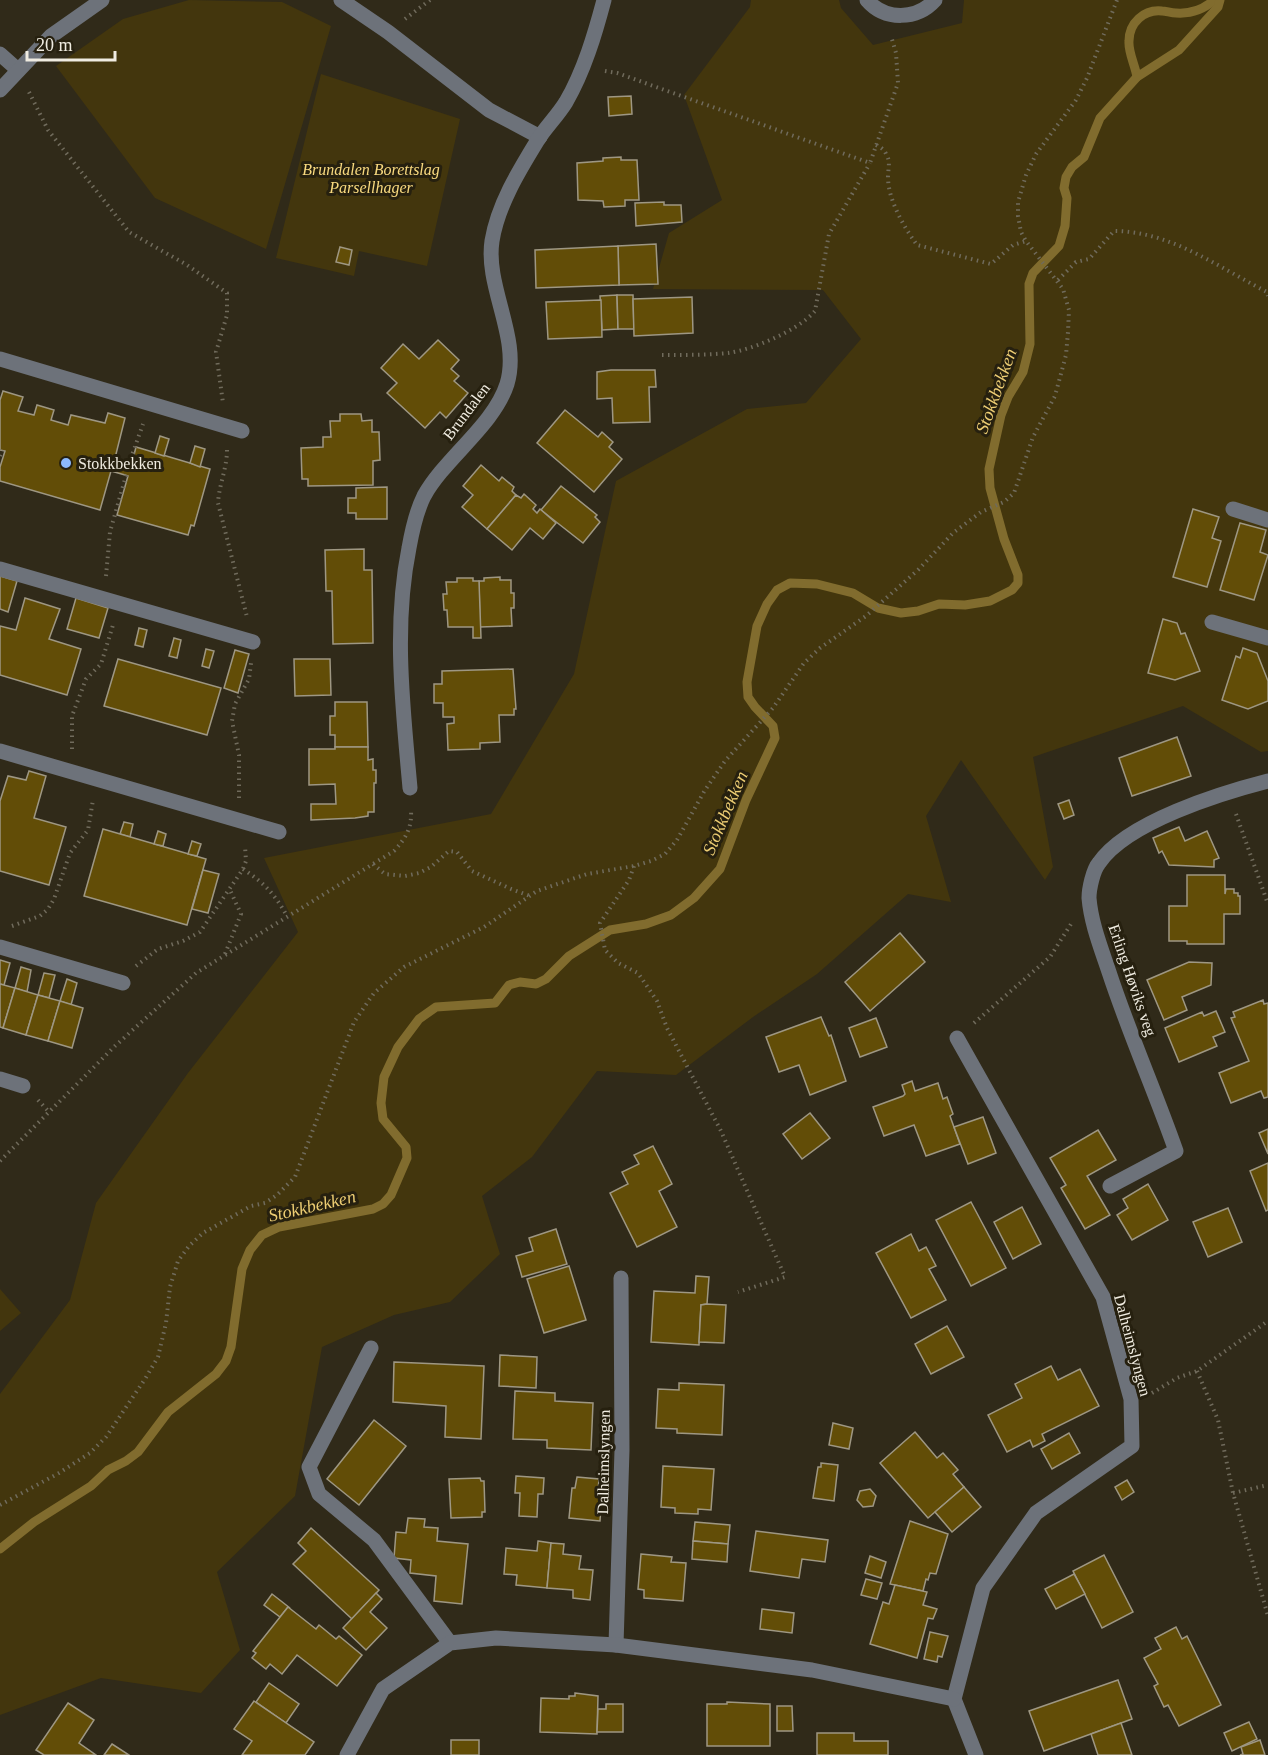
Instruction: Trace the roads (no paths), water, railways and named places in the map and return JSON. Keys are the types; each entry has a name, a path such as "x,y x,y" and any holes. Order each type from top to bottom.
{"street":[{"path":"0,90 51,36 102,0"},
{"path":"341,0 388,32 489,110 540,137"},
{"name":"Brundalen","path":"410,788 404,724 401,642 404,576 412,532 424,497 436,479 495,408 508,381 510,356 494,276 492,241 506,196 540,137 561,110 581,68 604,0"},
{"path":"867,0 885,13 897,16 910,15 923,10 935,0"},
{"path":"0,54 18,70"},
{"path":"0,359 242,431"},
{"path":"1233,509 1268,520"},
{"path":"0,569 253,642"},
{"path":"1212,622 1268,638"},
{"path":"0,751 279,832"},
{"name":"Erling Høviks veg","path":"1110,1186 1176,1151 1115,992 1095,932 1089,896 1097,865 1114,845 1143,826 1228,791 1268,781"},
{"path":"0,946 123,983"},
{"name":"Dalheimslyngen","path":"954,1699 983,1588 1036,1513 1132,1446 1131,1399 1103,1297 957,1038"},
{"path":"0,1079 23,1086"},
{"name":"Dalheimslyngen","path":"616,1645 622,1450 621,1278"},
{"path":"371,1348 309,1467 319,1494 374,1540 450,1643"},
{"path":"346,1755 383,1689 450,1643 496,1638 616,1645 812,1670 954,1699 976,1755"}],"waterway":[{"name":"Stokkbekken","path":"1137,77 1129,41 1132,28 1139,18 1155,11 1191,12 1201,9 1214,0"},
{"name":"Stokkbekken","path":"0,1549 34,1522 91,1486 108,1470 138,1452 168,1412 216,1374 226,1361 231,1347 242,1269 250,1250 262,1235 279,1227 373,1209 383,1204 391,1195 407,1158 406,1147 383,1119 381,1103 384,1077 398,1047 419,1019 436,1007 495,1003 509,985 520,982 536,984 546,979 569,956 610,930 646,924 671,915 694,898 720,869 746,800 775,738 773,726 748,697 747,682 757,626 767,604 777,590 790,583 817,584 853,593 878,608 901,613 918,611 939,604 965,605 990,601 1012,590 1018,583 1018,575 1004,539 990,488 989,469 1001,415 1008,397 1023,372 1030,344 1029,284 1033,273 1059,246 1065,226 1066,177 1072,167 1084,157 1100,118 1137,77 1179,50 1218,7 1220,0"}],"place":[{"name":"Stokkbekken","path":"66,463"}],"park label":[{"name":"Brundalen Borettslag Parsellhager","path":"371,178"}]}
